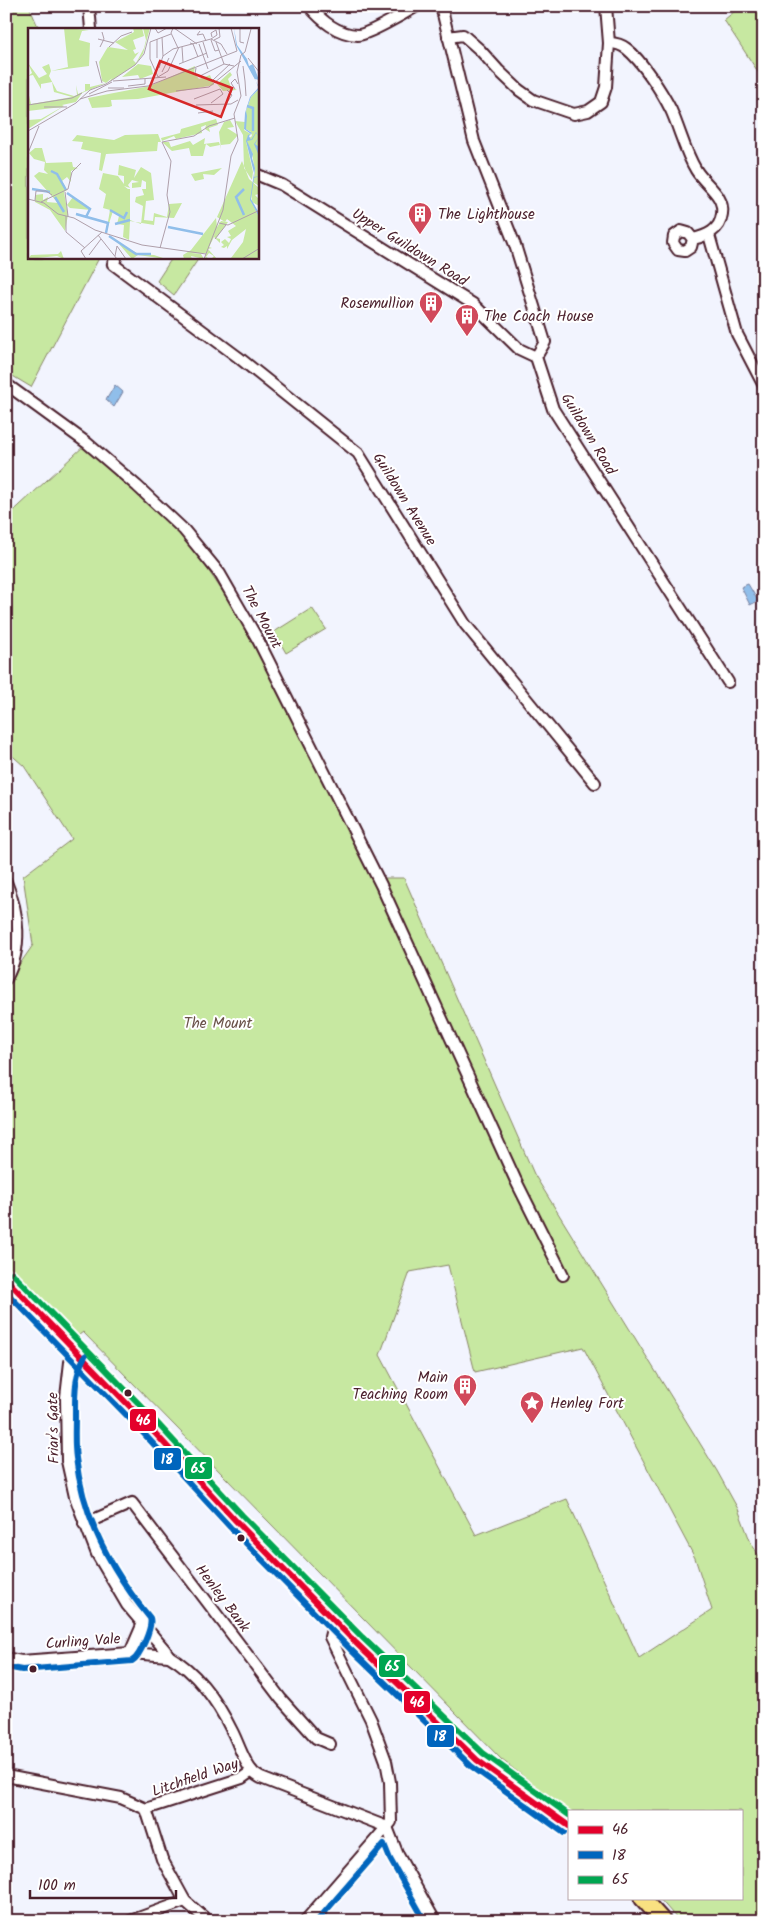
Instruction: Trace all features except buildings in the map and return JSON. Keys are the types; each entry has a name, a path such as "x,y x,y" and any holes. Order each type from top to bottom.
{"main road":[{"path":"6,1279 140,1417 236,1521 334,1621 477,1760 568,1825"},
{"path":"644,1900 663,1921"}],"street":[{"path":"89,6 91,28"},
{"path":"309,6 321,19 339,31 360,35 417,6"},
{"path":"441,6 474,141 515,244 544,342 536,357"},
{"path":"448,37 462,35 480,50 519,90 533,100 574,114 588,111 601,102 606,87 609,43 606,6"},
{"path":"609,43 618,43 627,49 650,76 671,110 696,171 720,199 722,215 717,227 709,235 693,239"},
{"name":"Upper Guildown Road","path":"259,175 282,185 473,304 519,349 536,357"},
{"path":"709,235 737,334 764,386"},
{"name":"Guildown Avenue","path":"115,260 358,453 465,624 595,783"},
{"name":"Guildown Road","path":"536,357 553,409 728,682"},
{"name":"The Mount","path":"6,384 87,443 137,486 184,530 220,574 258,640 381,885 516,1181 563,1275"},
{"path":"6,882 14,902 19,938 6,979"},
{"name":"Friar's Gate","path":"77,1352 70,1362 66,1397 67,1460 84,1524 97,1554 127,1605 169,1656"},
{"name":"Henley Bank","path":"84,1524 132,1503 281,1699 316,1738 330,1744"},
{"path":"305,1921 392,1822 390,1782 386,1761 371,1720 330,1638 334,1621"},
{"path":"130,1653 143,1624"},
{"name":"Curling Vale","path":"6,1658 21,1661 130,1653 169,1656"},
{"name":"Litchfield Way","path":"169,1656 182,1665 210,1693 225,1717 252,1771 261,1778 387,1827"},
{"name":"Litchfield Way","path":"6,1776 121,1798 146,1809 242,1778 252,1771"},
{"name":"Litchfield Way","path":"146,1809 162,1859 185,1901 208,1921"},
{"path":"387,1827 398,1855 435,1921"},
{"path":"130,1921 185,1901"}],"green space":[{"path":"6,6 29,6 39,28 28,28 28,259 98,259 31,387 6,372"},
{"path":"741,6 764,6 764,81 724,20"},
{"path":"171,259 198,259 174,295 157,281"},
{"name":"The Mount","path":"86,444 187,539 240,617 372,878 404,878 534,1174 717,1471 738,1509 751,1543 764,1564 764,1921 679,1921 661,1900 742,1900 742,1810 568,1810 502,1760 83,1332 70,1342 6,1275 6,984 33,945 23,876 72,839 24,766 6,750 6,518","holes":["448,1265 475,1372 583,1347 695,1558 712,1610 639,1658 567,1499 476,1535 380,1355 410,1272"]},
{"path":"312,608 326,629 286,653 274,632"}],"water":[{"path":"115,385 123,392 114,407 106,400"},
{"path":"748,584 758,601 750,605 741,587"}],"transit line":[{"name":"65","path":"12,1273 146,1411 242,1515 362,1637 483,1753 568,1814"},
{"name":"46","path":"6,1279 140,1417 236,1521 356,1643 477,1760 568,1825"},
{"name":"18","path":"6,1292 134,1423 230,1527 350,1649 471,1766 564,1833"},
{"name":"18","path":"6,1667 22,1670 132,1661 139,1654 150,1628 150,1618 123,1582 112,1563 92,1523 85,1502 75,1448 75,1393 79,1370 85,1356"},
{"name":"18","path":"317,1921 384,1844 390,1859 425,1921"}],"place":[{"name":"The Lighthouse","path":"420,235"},
{"name":"Rosemullion","path":"431,324"},
{"name":"The Coach House","path":"467,337"},
{"name":"Main Teaching Room","path":"465,1407"},
{"name":"Henley Fort","path":"532,1424"}]}
